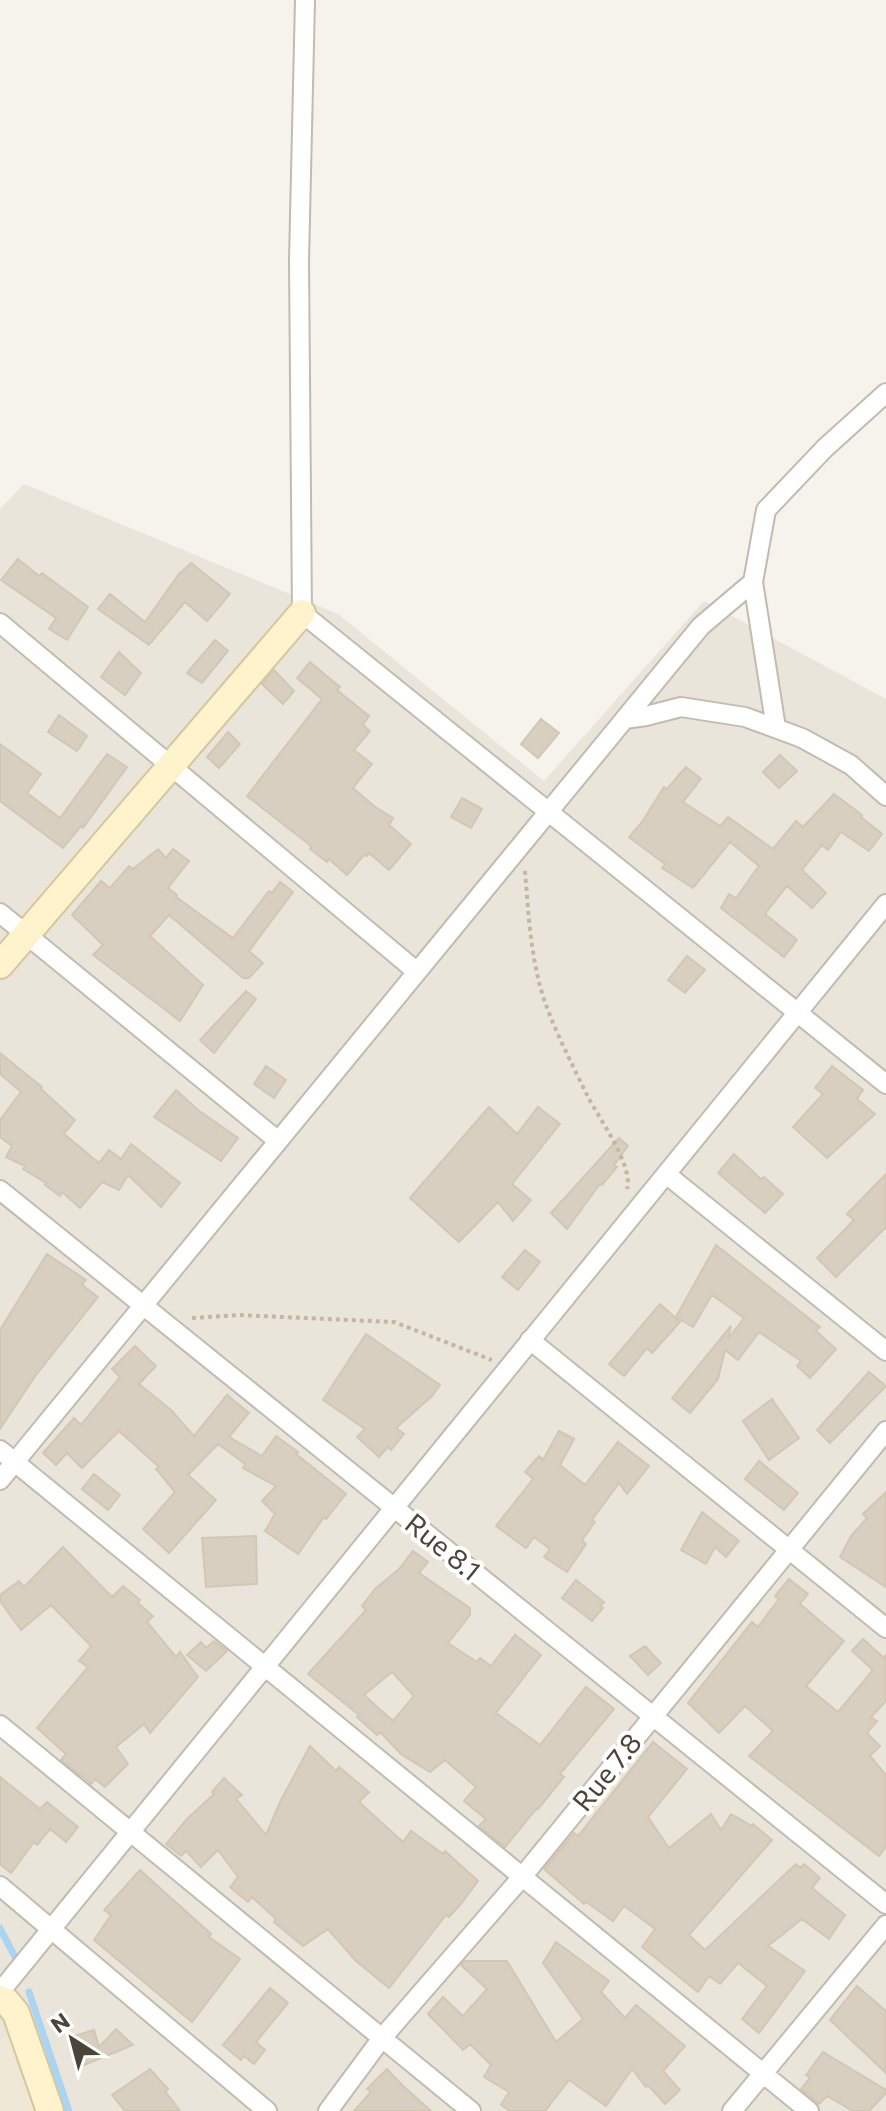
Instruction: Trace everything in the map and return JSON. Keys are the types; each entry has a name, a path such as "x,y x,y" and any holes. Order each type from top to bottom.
{"street":[{"path":"0,965 302,613 299,261 305,0"},
{"path":"776,728 753,582 766,510 825,448 886,393"},
{"path":"0,1480 7,1456 142,1304 701,626 753,582"},
{"path":"302,613 886,1084"},
{"path":"0,623 416,971"},
{"path":"625,719 681,707 745,717 802,738 851,765 886,796"},
{"path":"0,1992 886,904"},
{"path":"0,913 277,1140"},
{"path":"666,1174 886,1351"},
{"name":"Rue 8.1","path":"0,1190 886,1904"},
{"path":"530,1340 886,1628"},
{"name":"Rue 7.8","path":"328,2111 382,2038 522,1877 886,1431"},
{"path":"7,1456 809,2111"},
{"path":"0,1725 471,2111"},
{"path":"0,1886 267,2111"},
{"path":"732,2111 886,1925"},
{"path":"0,1999 16,2013 50,2111"}],"path":[{"path":"524,841 528,916 539,984 588,1097 614,1142 629,1182 625,1196"},
{"path":"162,1320 238,1315 394,1322 509,1366"}],"shaded area":[{"path":"24,484 338,614 544,781 704,601 886,699 886,2111 0,2111 0,509"},
{"path":"11,2029 35,2111 0,2111 0,2043"}],"building":[{"path":"18,559 88,607 67,640 49,629 56,618 1,580"},
{"path":"191,563 230,594 207,621 185,602 149,645 98,609 110,594 145,622 179,574"},
{"path":"215,640 228,651 202,683 187,673"},
{"path":"119,652 141,673 125,695 101,677"},
{"path":"310,662 340,687 337,690 369,716 363,725 370,731 354,750 372,764 353,788 393,818 389,825 411,844 389,870 369,853 347,875 329,859 327,862 310,849 311,846 247,796 322,699 297,678"},
{"path":"274,670 294,691 283,704 262,684"},
{"path":"59,715 87,736 77,751 48,732"},
{"path":"541,719 559,733 538,758 521,744"},
{"path":"228,732 240,744 219,768 207,757"},
{"path":"0,744 41,774 27,793 60,818 107,754 127,767 83,828 81,826 63,848 0,801"},
{"path":"780,755 797,771 779,788 763,772"},
{"path":"686,767 701,779 683,802 720,826 728,817 773,849 796,821 803,827 834,794 882,834 869,851 841,832 828,850 822,845 802,870 826,893 812,908 787,886 765,914 797,940 784,957 721,908 729,894 736,898 759,866 730,842 693,888 662,868 665,864 629,837 664,787 667,789"},
{"path":"462,798 482,809 471,828 451,817"},
{"path":"158,849 166,858 173,849 189,861 168,888 233,938 269,891 272,893 280,882 293,892 249,951 263,963 249,978 243,978 169,915 150,936 203,985 180,1021 93,955 103,945 72,915 101,881 110,888 129,866 133,869"},
{"path":"687,956 705,970 685,993 668,980"},
{"path":"246,991 256,999 214,1053 200,1040"},
{"path":"0,1053 42,1087 75,1120 64,1134 99,1163 109,1150 121,1159 131,1144 180,1183 161,1207 128,1175 119,1190 102,1182 80,1208 62,1192 60,1196 23,1169 25,1166 6,1157 12,1146 0,1137 0,1120 21,1092 0,1074"},
{"path":"266,1066 286,1080 274,1098 254,1084"},
{"path":"832,1066 863,1090 857,1099 875,1114 827,1158 793,1127 823,1094 815,1088"},
{"path":"176,1090 238,1138 221,1161 154,1117"},
{"path":"489,1107 517,1134 538,1107 560,1124 512,1184 531,1200 513,1221 498,1202 459,1242 410,1198"},
{"path":"619,1138 628,1146 614,1165 617,1167 600,1184 567,1229 551,1213"},
{"path":"734,1154 783,1194 765,1213 718,1173"},
{"path":"886,1174 886,1227 836,1277 817,1258 854,1220 847,1214"},
{"path":"716,1245 820,1327 816,1331 836,1349 810,1378 797,1366 801,1361 759,1332 738,1360 725,1350 718,1379 690,1413 672,1398 731,1326 728,1339 744,1318 712,1295 693,1327 676,1317"},
{"path":"525,1250 540,1262 518,1290 502,1277"},
{"path":"47,1254 86,1280 82,1285 98,1297 36,1375 0,1429 0,1330"},
{"path":"660,1304 680,1322 652,1353 647,1348 624,1376 609,1364"},
{"path":"366,1334 440,1385 396,1428 404,1434 391,1450 388,1447 379,1457 357,1437 365,1429 323,1400"},
{"path":"135,1346 156,1366 139,1384 171,1410 194,1436 227,1395 249,1413 229,1437 262,1456 276,1436 346,1494 326,1519 324,1517 298,1554 265,1531 275,1514 262,1501 276,1486 243,1468 245,1464 218,1444 188,1475 216,1500 169,1553 143,1529 175,1492 156,1469 159,1467 119,1431 82,1468 67,1453 56,1465 43,1453 74,1418 81,1425 120,1377 112,1369"},
{"path":"869,1372 886,1386 830,1443 817,1430"},
{"path":"772,1399 799,1438 769,1460 743,1421"},
{"path":"559,1431 574,1439 560,1465 585,1485 618,1442 649,1466 627,1494 619,1483 592,1520 595,1522 582,1540 586,1544 567,1572 544,1557 550,1549 534,1537 526,1548 496,1526 533,1479 525,1472 539,1456 543,1460"},
{"path":"759,1461 798,1493 784,1510 745,1479"},
{"path":"94,1474 120,1495 108,1510 82,1489"},
{"path":"886,1492 886,1587 840,1557 851,1536 867,1518 863,1514"},
{"path":"702,1512 739,1541 726,1557 715,1547 706,1564 681,1550"},
{"path":"256,1536 257,1584 206,1587 202,1538"},
{"path":"63,1547 112,1597 123,1586 140,1600 138,1603 153,1616 147,1622 176,1657 180,1652 198,1677 150,1733 144,1724 116,1747 128,1764 105,1787 95,1779 91,1784 61,1760 66,1754 37,1728 88,1667 79,1661 91,1646 51,1605 21,1630 0,1601 0,1595 19,1581 24,1587"},
{"path":"413,1551 428,1562 419,1573 470,1608 470,1615 448,1643 477,1662 480,1658 491,1666 515,1635 541,1655 496,1713 540,1745 586,1687 614,1709 560,1774 564,1777 505,1847 479,1826 486,1819 464,1801 476,1787 445,1760 430,1772 402,1755 380,1732 377,1735 357,1717 359,1715 308,1674 366,1610 362,1606 375,1589 399,1569","holes":["392,1672 414,1696 393,1721 364,1695"]},
{"path":"789,1579 808,1594 800,1604 844,1641 806,1686 838,1712 873,1670 852,1651 863,1639 884,1658 886,1655 886,1701 871,1717 877,1721 867,1733 880,1746 870,1756 886,1775 886,1846 879,1856 749,1756 773,1731 745,1706 719,1733 688,1703 752,1622 758,1627 779,1599 775,1596"},
{"path":"576,1580 604,1602 592,1621 562,1598"},
{"path":"214,1641 227,1651 206,1671 187,1655 201,1642 206,1648"},
{"path":"645,1646 661,1663 648,1675 630,1656"},
{"path":"653,1742 687,1769 648,1817 669,1848 711,1814 721,1830 731,1814 753,1824 772,1840 689,1935 705,1950 796,1864 800,1868 804,1864 820,1878 812,1888 845,1915 829,1939 802,1919 768,1946 805,1971 759,2033 742,2019 767,1986 738,1963 720,1984 709,1976 698,1992 642,1947 655,1929 624,1906 613,1921 586,1902 584,1904 544,1869 574,1833 578,1836"},
{"path":"310,1746 336,1771 339,1767 369,1792 359,1802 403,1842 411,1831 443,1854 445,1851 478,1881 449,1917 446,1915 389,1988 356,1961 328,1929 303,1946 274,1922 276,1919 252,1897 248,1902 230,1887 238,1877 218,1850 201,1867 186,1851 181,1856 166,1844 214,1794 212,1792 224,1778 242,1795 236,1799 266,1835"},
{"path":"0,1777 40,1809 47,1802 78,1827 66,1842 50,1829 37,1845 34,1842 11,1873 0,1864"},
{"path":"140,1870 211,1934 209,1937 240,1959 192,2022 94,1940 111,1915 104,1910"},
{"path":"556,1942 609,1981 601,1992 625,2018 636,2005 685,2046 663,2071 680,2090 665,2104 632,2069 606,2106 569,2080 545,2111 510,2111 501,2105 509,2092 484,2077 491,2065 470,2044 463,2050 428,2014 443,1997 463,2016 487,1989 461,1965 465,1961 507,1961 556,2042 583,2019 543,1963"},
{"path":"857,1986 886,2011 886,2073 830,2020"},
{"path":"270,1988 288,2003 256,2042 265,2050 254,2064 244,2056 241,2060 223,2045"},
{"path":"116,2029 133,2045 82,2066 74,2036 94,2030 99,2047"},
{"path":"823,2052 886,2090 886,2093 869,2111 853,2111 827,2096 819,2104 801,2089 810,2078 806,2075"},
{"path":"150,2069 168,2089 165,2091 180,2111 125,2111 112,2095"},
{"path":"387,2069 431,2111 354,2111 371,2092 367,2089"}],"waterway":[{"path":"0,1928 16,1959"},
{"path":"29,1992 69,2111"}]}
